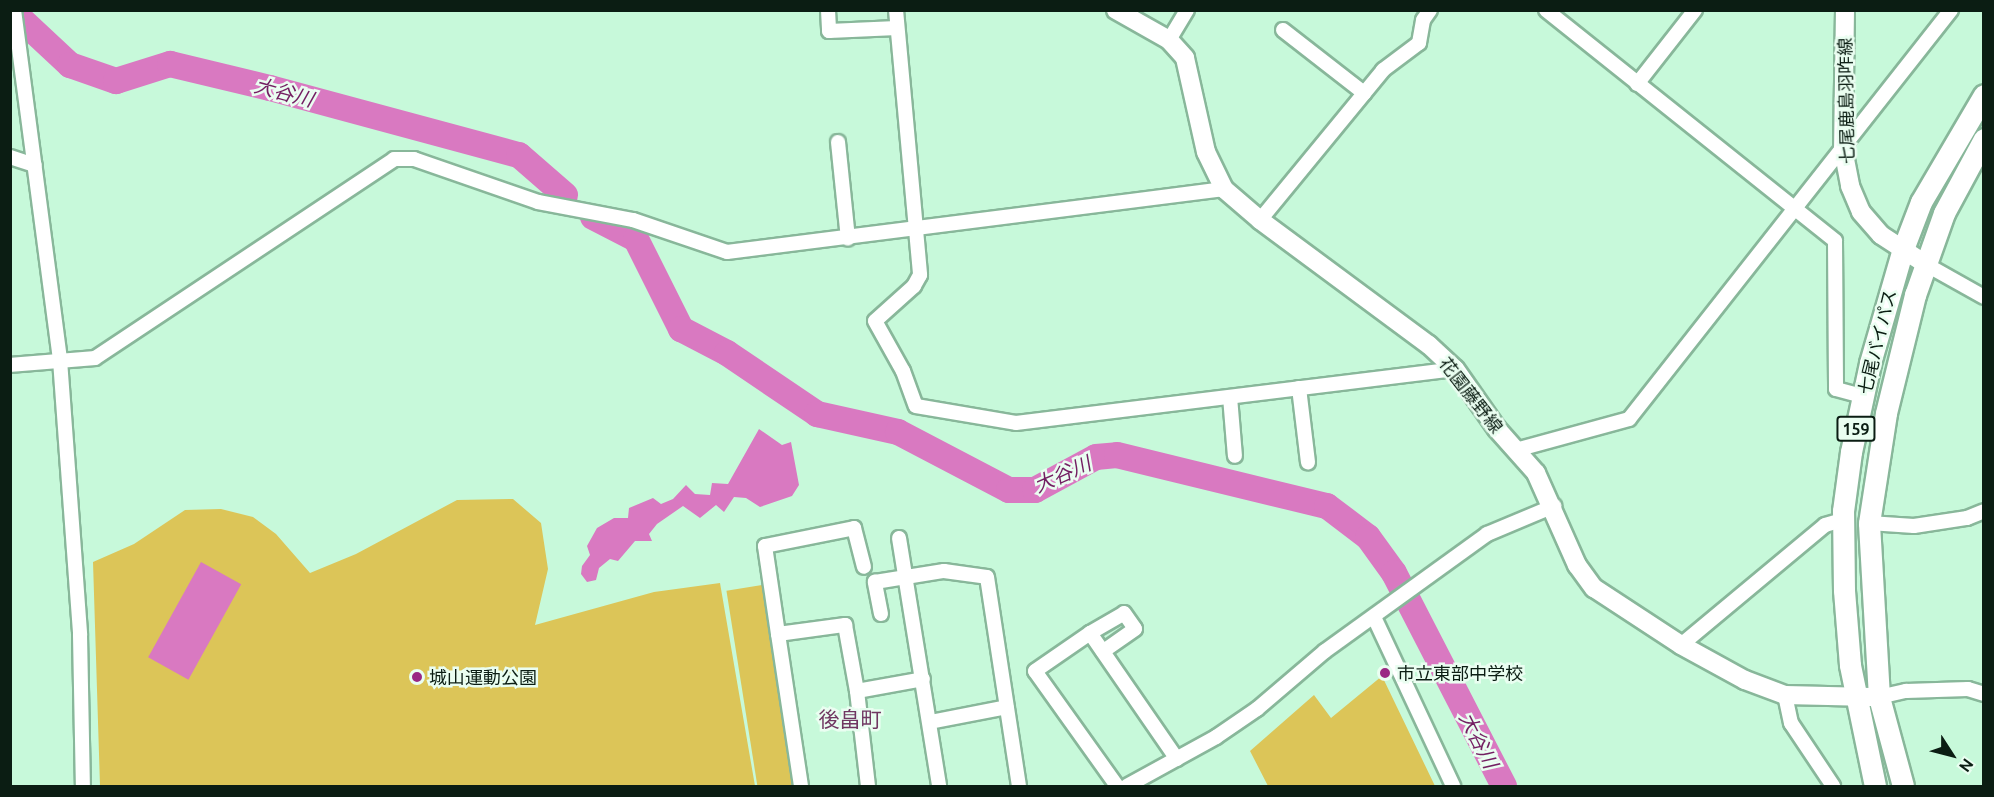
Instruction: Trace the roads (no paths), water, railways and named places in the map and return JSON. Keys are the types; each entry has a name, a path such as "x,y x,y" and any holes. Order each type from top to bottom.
{"highway":[{"name":"七尾バイパス","path":"1875,786 1856,699 1846,611 1843,520 1851,453 1889,290 1903,249 1921,202 1983,95"},
{"name":"七尾バイパス","path":"1903,786 1879,697 1869,523 1886,413 1927,265 1944,213 1983,139"}],"main road":[{"name":"花園藤野線","path":"1116,10 1168,40 1185,58 1206,152 1224,189 1260,220 1429,345 1455,369 1536,473 1554,506 1577,565 1594,588 1681,645 1745,680 1785,695 1856,699 1879,697"},
{"name":"七尾鹿島羽咋線","path":"1845,10 1843,149 1850,186 1861,212 1881,235 1927,265"}],"street":[{"path":"14,10 60,360 80,635 83,786"},
{"path":"828,10 829,31 897,28"},
{"path":"896,10 918,228 920,275 914,286 875,321 903,371 916,406 1016,423 1455,369"},
{"path":"1168,40 1187,10"},
{"path":"1260,220 1383,70 1419,43 1423,20 1430,10"},
{"path":"1545,10 1835,241 1836,389 1863,396"},
{"path":"1637,84 1695,10"},
{"path":"1516,450 1629,419 1797,210 1950,10"},
{"path":"1283,30 1364,93"},
{"path":"838,142 848,238"},
{"path":"10,157 36,165"},
{"path":"10,365 95,358 394,159 414,159 538,202 633,220 727,252 1224,189"},
{"path":"1927,265 1983,297"},
{"path":"1299,388 1308,462"},
{"path":"1230,397 1235,456"},
{"path":"1127,786 1177,759 1257,709 1325,651 1399,595 1487,534 1554,506"},
{"path":"1869,523 1914,526 1967,518 1983,511"},
{"path":"1681,645 1825,525 1843,520"},
{"path":"801,786 765,546 854,528 864,567"},
{"path":"899,538 939,786"},
{"path":"881,614 875,582 944,571 987,577 1019,786"},
{"path":"1103,651 1135,629 1124,613 1090,633 1035,671 1117,786"},
{"path":"1374,616 1454,786"},
{"path":"778,634 846,625 857,691 868,786"},
{"path":"1090,633 1177,759"},
{"path":"857,691 923,679"},
{"path":"1879,697 1906,691 1968,689 1983,694"},
{"path":"1785,695 1791,723 1833,786"},
{"path":"930,722 1007,707"}],"waterway":[{"name":"大谷川","path":"11,10 70,65 116,81 170,64 270,88 519,155 565,195"},
{"name":"大谷川","path":"593,217 636,239 681,329 727,353 817,414 898,432 1009,490 1035,490 1096,457 1117,455 1327,506 1368,537 1394,573 1504,786"}],"place":[{"name":"市立東部中学校","path":"1385,673"},
{"name":"城山運動公園","path":"417,677"}],"district":[{"name":"後畠町","path":"850,719"}]}
